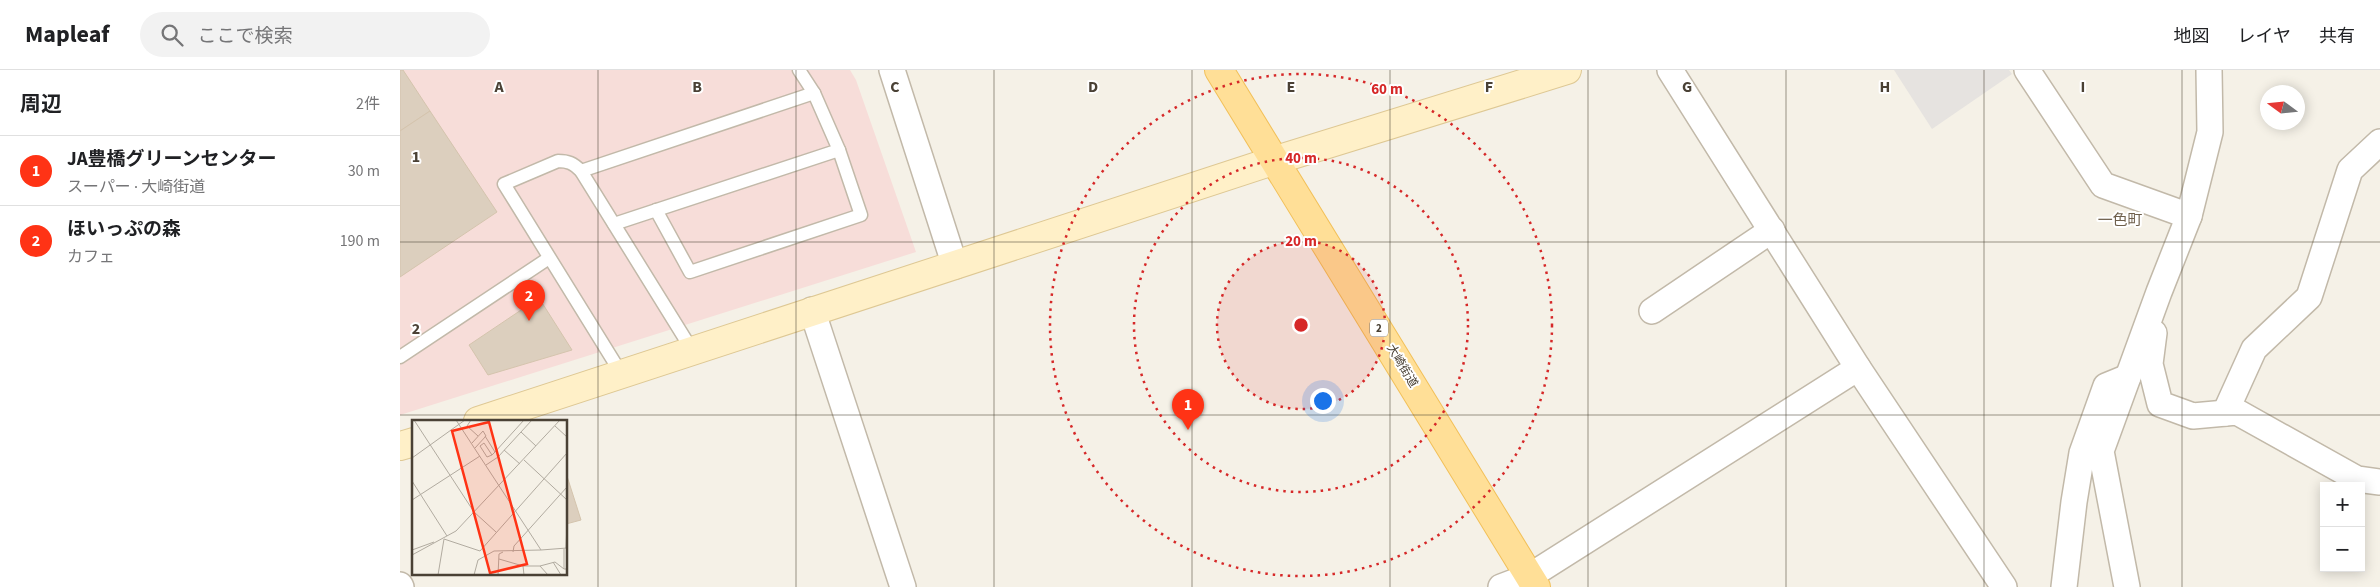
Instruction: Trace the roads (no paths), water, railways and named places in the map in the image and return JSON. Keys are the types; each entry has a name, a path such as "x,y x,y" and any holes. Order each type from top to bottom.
{"main road":[{"name":"大崎街道","path":"1219,70 1276,160 1533,582"}],"street":[{"path":"892,70 955,266"},
{"path":"481,420 812,310 955,266 1276,160 1566,70"},
{"path":"1670,70 1858,368 2004,587"},
{"path":"2027,70 2103,185 2189,216"},
{"path":"2127,587 2101,450 2158,292 2189,216 2210,132 2209,70"},
{"path":"2225,413 2254,349 2309,297 2350,170 2380,142"},
{"path":"1652,311 1772,230"},
{"path":"2158,292 2150,364 2160,404 2194,416 2237,412 2357,479 2380,482"},
{"path":"812,310 903,587"},
{"path":"1501,587 1533,582 1858,368"},
{"path":"2064,587 2082,454 2106,386 2128,377"}],"lane":[{"path":"656,210 690,272 861,215 839,150 814,93 799,70"},
{"path":"581,171 814,93"},
{"path":"614,224 839,150"},
{"path":"622,373 504,184 558,161 567,161 581,171 692,350"},
{"path":"400,356 549,258"}],"place":[{"name":"ほいっぷの森","path":"529,321"},
{"name":"JA豊橋グリーンセンター","path":"1188,430"}],"district":[{"name":"一色町","path":"2120,220"}]}
